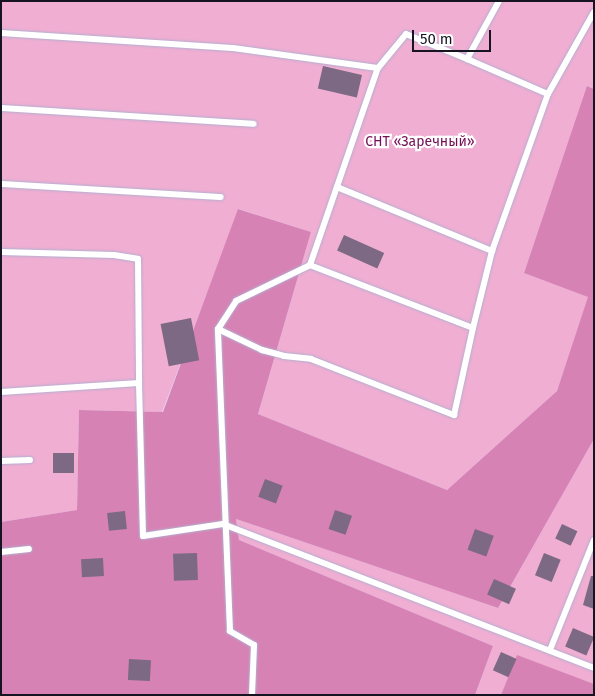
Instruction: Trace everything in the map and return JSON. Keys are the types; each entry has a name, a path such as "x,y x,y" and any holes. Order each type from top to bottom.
{"lane":[{"path":"467,59 499,1"},
{"path":"218,329 262,350 284,356 311,359 454,415 492,252 548,94 594,12"},
{"path":"1,33 233,48 378,68"},
{"path":"252,695 254,645 230,631 223,524 218,329 236,301 310,265 378,68 406,34 548,94"},
{"path":"1,108 253,124"},
{"path":"1,184 221,197"},
{"path":"337,188 492,252"},
{"path":"1,252 114,255 138,259 143,536 223,524 594,668"},
{"path":"310,265 473,328"},
{"path":"1,392 139,383"},
{"path":"1,461 30,460"},
{"path":"550,650 594,540"},
{"path":"1,552 29,548"}],"green space":[{"name":"СНТ «Заречный»","path":"1,1 594,1 594,89 588,86 524,273 589,297 557,391 447,490 258,414 311,232 239,209 162,412 79,410 77,510 1,522"},
{"path":"594,439 594,684 517,656 501,695 475,695 493,646 239,540 236,519 498,608"}],"shaded area":[{"path":"587,86 594,89 594,439 498,608 236,519 239,540 493,646 475,695 1,695 1,522 77,510 79,410 163,412 238,209 311,232 258,414 447,490 557,391 588,297 524,273"},
{"path":"517,655 594,684 594,695 501,695"}],"building":[{"path":"323,66 362,75 357,97 318,88"},
{"path":"344,235 384,253 377,268 337,251"},
{"path":"191,318 199,360 169,366 161,324"},
{"path":"53,453 74,453 74,473 53,473"},
{"path":"265,479 283,486 276,504 258,497"},
{"path":"335,510 352,516 346,535 328,529"},
{"path":"125,511 127,529 109,531 107,513"},
{"path":"562,524 577,531 571,546 555,539"},
{"path":"475,529 494,536 486,557 467,550"},
{"path":"197,553 198,580 174,581 173,554"},
{"path":"544,553 561,560 552,582 535,575"},
{"path":"103,558 104,576 82,577 81,559"},
{"path":"591,576 594,576 594,609 583,605"},
{"path":"494,579 516,589 509,604 487,595"},
{"path":"573,628 594,637 586,655 565,646"},
{"path":"501,652 517,659 508,677 493,670"},
{"path":"129,659 151,660 150,681 128,680"}]}
